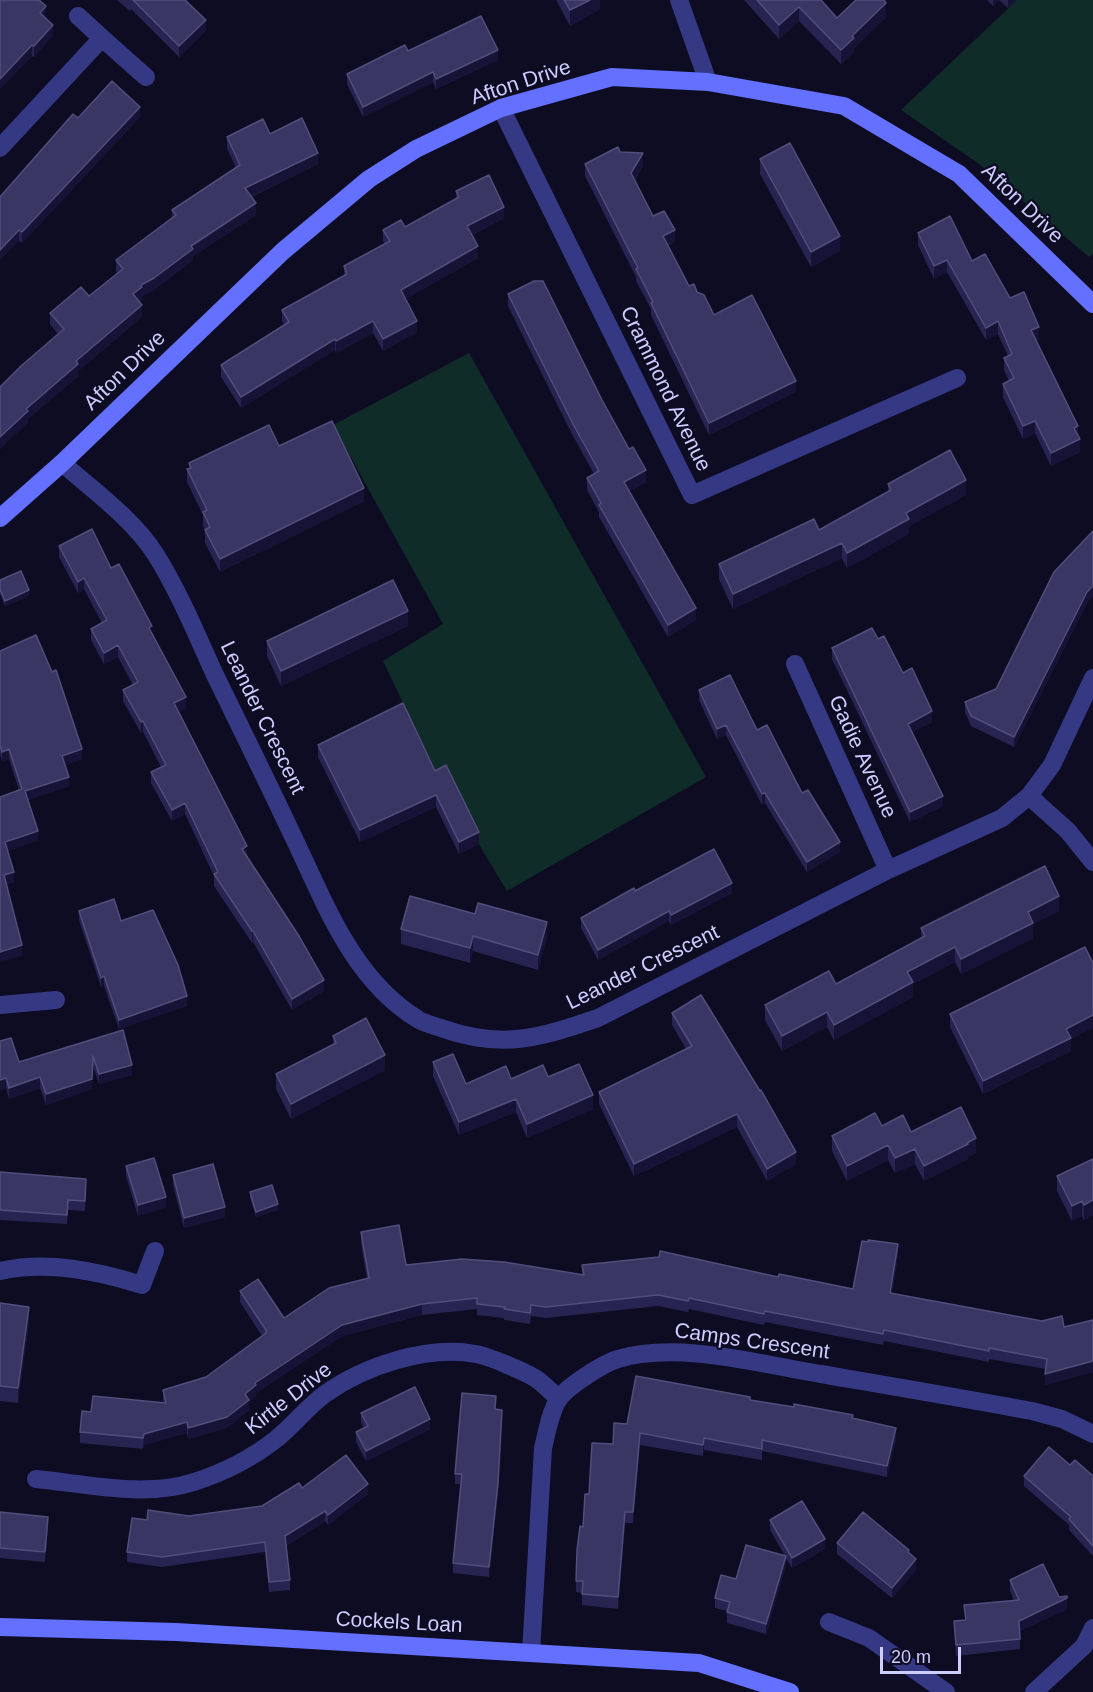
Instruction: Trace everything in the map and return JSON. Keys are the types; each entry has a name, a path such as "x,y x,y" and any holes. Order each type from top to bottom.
{"street":[{"path":"679,0 708,82"},
{"path":"78,16 146,77"},
{"path":"0,148 102,38"},
{"name":"Afton Drive","path":"0,518 62,463 283,251 369,179 416,149 501,108 612,77 708,82 844,106 959,174 1093,304"},
{"name":"Crammond Avenue","path":"501,108 692,495 957,378"},
{"name":"Leander Crescent","path":"62,463 140,533 156,555 352,954 370,979 391,999 420,1021 487,1040 517,1041 557,1032 598,1018 888,870 1002,818 1029,796 1052,765 1093,678"},
{"name":"Gadie Avenue","path":"795,664 888,870"},
{"path":"1029,796 1068,831 1093,862"},
{"path":"0,1005 56,1000"},
{"path":"0,1271 41,1265 119,1278 142,1286 155,1251"},
{"name":"Camps Crescent","path":"531,1653 543,1448 549,1422 559,1399 594,1371 616,1360 644,1353 671,1351 727,1358 1032,1411 1062,1419 1093,1434"},
{"name":"Kirtle Drive","path":"36,1479 126,1489 171,1488 195,1482 240,1463 274,1440 325,1394 361,1373 391,1362 422,1355 454,1352 478,1354 535,1378 559,1399"},
{"path":"829,1622 869,1638 946,1692"},
{"name":"Cockels Loan","path":"0,1627 176,1632 699,1663 790,1692"},
{"path":"1034,1692 1083,1646 1093,1628"}],"green space":[{"path":"1017,0 1093,0 1093,254 1089,257 979,164 901,110"},
{"path":"469,353 706,777 507,891 439,778 383,661 443,624 333,425"}],"building":[{"path":"0,0 39,0 46,6 40,13 53,25 0,79"},
{"path":"133,0 185,0 206,20 179,46"},
{"path":"564,0 590,0 570,10"},
{"path":"757,0 821,0 837,18 856,0 884,0 886,3 841,50 799,7 779,25"},
{"path":"481,16 498,50 436,79 433,72 363,107 347,74 405,45 408,51"},
{"path":"112,81 140,107 22,232 19,230 0,250 0,197 73,114 78,118"},
{"path":"302,118 318,153 245,188 256,203 191,246 193,249 141,285 142,287 133,294 142,305 76,361 78,364 26,409 28,411 0,437 0,387 64,329 50,313 81,287 89,296 123,269 116,260 176,215 172,210 240,165 227,137 263,119 270,134"},
{"path":"790,143 840,236 811,252 760,159"},
{"path":"618,147 620,152 643,153 631,173 653,216 664,211 675,230 663,236 689,286 694,284 697,292 704,295 714,315 752,295 796,381 709,423 651,303 653,302 636,269 638,268 585,164"},
{"path":"489,175 504,207 467,226 478,246 401,290 417,321 383,339 373,321 336,341 335,339 241,397 221,365 289,322 282,310 347,274 344,266 390,241 383,230 401,220 405,227 459,197 456,191"},
{"path":"950,216 972,261 985,254 1010,298 1024,292 1039,327 1031,330 1078,426 1074,428 1080,439 1051,453 1035,421 1023,426 1003,384 1014,378 1004,358 1012,354 998,321 986,328 947,260 934,266 918,233"},
{"path":"534,281 543,281 602,400 629,449 633,447 646,470 624,482 696,608 668,625 599,505 601,503 587,478 599,471 508,294"},
{"path":"332,421 364,488 220,559 205,530 210,527 203,512 207,510 187,469 191,468 189,463 269,425 279,446"},
{"path":"950,450 966,480 906,513 909,519 847,553 842,543 733,594 719,564 814,519 819,530 891,490 888,484"},
{"path":"92,529 111,568 119,564 152,626 149,628 186,697 174,703 247,846 242,849 299,936 324,980 292,999 253,931 214,874 218,872 185,803 172,810 151,772 166,765 143,721 141,722 123,690 138,682 118,645 104,653 91,629 107,620 84,578 78,582 59,546"},
{"path":"1093,531 1093,586 1087,592 1014,737 971,716 965,702 996,689 1054,572"},
{"path":"21,571 29,590 5,601 0,589 0,580"},
{"path":"393,580 408,611 281,671 267,641"},
{"path":"872,628 878,639 884,636 903,673 912,668 932,711 908,724 943,796 910,812 832,648"},
{"path":"36,635 52,672 56,670 82,749 62,756 69,777 25,791 38,831 5,842 14,872 4,875 22,945 0,952 0,797 22,789 9,749 2,752 0,745 0,651"},
{"path":"730,675 757,730 767,725 802,793 808,790 840,842 807,862 765,793 762,794 726,725 717,729 699,690"},
{"path":"403,703 435,771 446,765 479,832 459,842 436,795 360,830 318,745"},
{"path":"714,849 732,883 671,915 669,911 598,950 581,918 634,888 635,891"},
{"path":"1045,866 1059,896 1028,912 1033,923 961,959 955,947 907,972 913,982 834,1025 827,1012 782,1036 765,1005 829,971 836,984 925,936 921,928"},
{"path":"410,896 475,914 478,903 547,922 538,955 473,936 470,948 401,929"},
{"path":"114,899 121,921 153,910 178,965 187,996 119,1020 104,976 101,978 79,911"},
{"path":"1085,947 1093,963 1093,1015 1066,1029 1071,1038 983,1081 950,1014"},
{"path":"701,995 761,1090 796,1152 767,1169 737,1114 634,1164 599,1092 692,1046 672,1013"},
{"path":"366,1018 385,1055 291,1104 276,1074 336,1043 333,1036"},
{"path":"123,1030 132,1065 99,1074 93,1056 92,1079 46,1094 40,1077 9,1088 6,1078 0,1080 0,1041 11,1038 19,1062"},
{"path":"453,1054 466,1084 506,1066 511,1079 543,1065 548,1077 579,1064 593,1095 527,1124 516,1099 459,1122 433,1062"},
{"path":"961,1107 976,1138 924,1166 915,1149 895,1158 888,1145 847,1166 832,1136 875,1113 882,1126 903,1115 911,1132"},
{"path":"154,1158 166,1197 138,1205 126,1166"},
{"path":"1093,1159 1093,1200 1084,1205 1082,1201 1072,1206 1057,1176"},
{"path":"213,1164 225,1207 184,1218 173,1175"},
{"path":"0,1172 86,1179 85,1201 68,1200 67,1215 0,1210"},
{"path":"272,1185 278,1204 256,1212 250,1192"},
{"path":"399,1225 406,1265 462,1259 504,1262 584,1275 582,1265 659,1257 660,1251 778,1277 779,1274 853,1289 862,1241 898,1244 890,1293 1042,1321 1062,1316 1064,1327 1093,1320 1093,1361 1045,1374 1047,1359 989,1348 989,1351 884,1330 883,1334 765,1311 764,1314 689,1298 688,1301 658,1295 546,1307 531,1305 530,1313 477,1304 477,1298 422,1304 342,1325 255,1383 256,1385 245,1394 249,1400 227,1417 188,1428 187,1422 144,1434 143,1438 80,1432 82,1411 91,1412 93,1396 166,1403 163,1390 206,1377 266,1333 240,1291 258,1279 284,1318 329,1288 369,1278 361,1232"},
{"path":"0,1303 29,1307 18,1388 0,1386"},
{"path":"636,1376 750,1397 750,1400 794,1407 794,1404 853,1415 852,1418 896,1428 887,1466 762,1440 762,1449 704,1438 703,1445 640,1433 633,1512 625,1512 618,1597 582,1594 583,1581 576,1581 577,1550 580,1526 583,1527 585,1494 589,1494 592,1443 613,1444 614,1423 627,1424"},
{"path":"415,1387 430,1419 366,1451 356,1432 368,1426 361,1413"},
{"path":"462,1393 496,1396 495,1409 502,1410 498,1483 489,1567 453,1563 462,1474 455,1474"},
{"path":"1049,1447 1070,1465 1075,1460 1093,1476 1093,1546 1069,1519 1071,1517 1024,1476"},
{"path":"346,1455 368,1484 328,1515 325,1511 285,1536 290,1580 269,1582 265,1542 162,1557 127,1552 132,1518 147,1520 148,1510 189,1516 262,1506 299,1483 302,1488"},
{"path":"802,1501 825,1539 792,1558 770,1520"},
{"path":"0,1512 48,1517 45,1552 0,1548"},
{"path":"863,1512 909,1550 908,1552 916,1559 892,1588 837,1543"},
{"path":"746,1545 786,1556 766,1624 727,1612 730,1602 715,1598 721,1575 736,1579"},
{"path":"1043,1564 1059,1597 1067,1596 1067,1598 1019,1621 1020,1639 956,1645 954,1621 966,1620 964,1605 1019,1600 1010,1580"}]}
